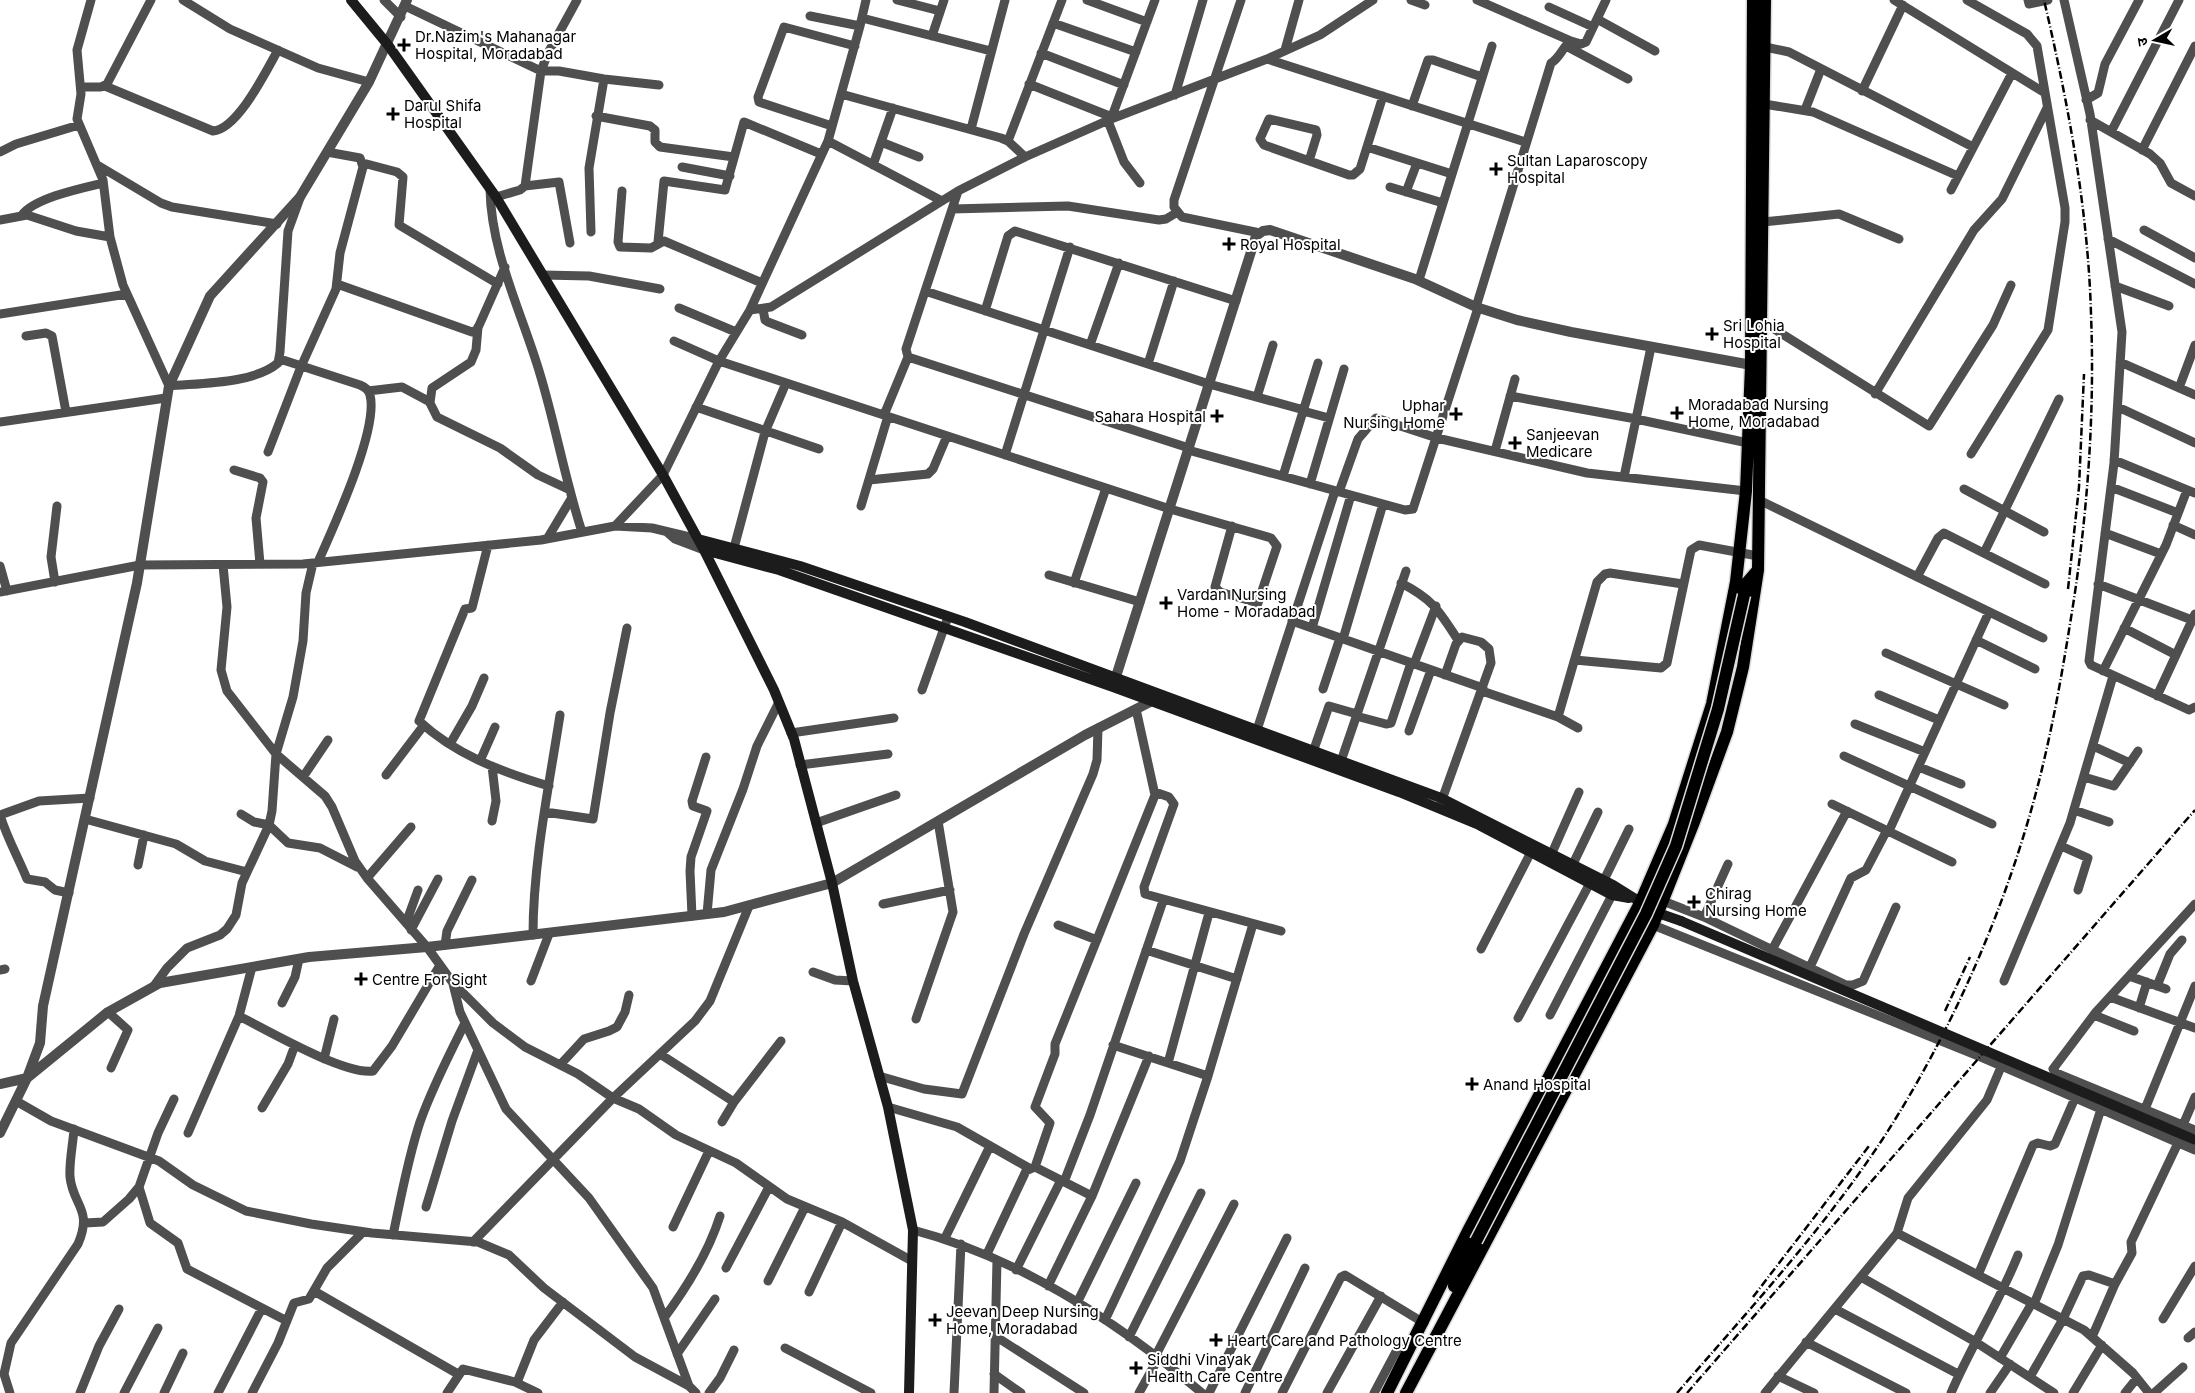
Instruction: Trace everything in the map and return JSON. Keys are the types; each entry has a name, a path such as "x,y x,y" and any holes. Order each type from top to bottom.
{"main road":[{"path":"351,0 388,45 493,193 543,275 663,475 704,550 779,702 792,734 832,884 853,981 888,1107 914,1230 909,1393"},
{"path":"1406,1393 1656,919 1726,732 1743,667 1758,570 1759,500 1753,0"},
{"path":"1387,1393 1424,1323 1468,1231 1674,824 1712,704 1738,569 1746,491 1748,443 1762,322 1765,0"},
{"path":"698,539 800,566 948,617 1114,682 1150,702 1313,752 1339,766"},
{"path":"704,550 780,570 944,628 1114,682 1159,694 1256,735 1441,804 1514,838 1552,853 1604,880 1636,901 1656,919 1681,921 2195,1140"},
{"path":"1738,569 1745,590"},
{"path":"1451,1308 1452,1289 1646,914 1676,846 1718,709 1745,590 1758,570"},
{"path":"1514,838 1530,852 1612,895 1636,901"},
{"path":"1436,1297 1452,1289"}],"street":[{"path":"91,0 77,50 77,65 81,87 76,113 79,125 98,166 103,183 110,237 127,294 169,386"},
{"path":"105,86 141,22 151,0"},
{"path":"183,0 230,29 318,68 369,82"},
{"path":"384,0 401,17"},
{"path":"525,186 541,71 548,53 577,0"},
{"path":"615,526 663,475 719,361 750,310 828,141 866,0"},
{"path":"896,0 940,11"},
{"path":"932,36 944,0"},
{"path":"971,129 1005,0"},
{"path":"1008,141 1062,0"},
{"path":"1087,0 1147,22"},
{"path":"1140,183 1124,162 1110,119 1155,0"},
{"path":"1175,95 1203,0"},
{"path":"1240,0 1174,200 1176,213 1182,217 1260,234"},
{"path":"1285,50 1299,0"},
{"path":"1411,0 1425,5"},
{"path":"1477,0 1568,44 1628,79"},
{"path":"1568,44 1584,44 1606,0"},
{"path":"1894,0 2045,94"},
{"path":"1968,0 2031,37 2037,46 2065,208 2065,222 2050,326 1971,454"},
{"path":"2028,0 2029,4 2048,0"},
{"path":"2064,0 2090,120 2122,332 2114,460 2089,661 2091,665 2113,676 2189,710 2195,707"},
{"path":"2086,100 2098,93 2105,64 2139,0"},
{"path":"2111,132 2179,0"},
{"path":"750,310 771,307 958,191 1025,156 1110,119 1267,59 1320,35 1369,1"},
{"path":"0,1133 27,1078 40,1043 43,1006 140,565 169,386 210,296 300,197 369,82 388,45 406,3 541,71 559,71 659,86"},
{"path":"1862,91 1903,5"},
{"path":"1549,7 1595,23 1655,51"},
{"path":"810,16 861,22 932,36 991,51"},
{"path":"1053,23 1136,52"},
{"path":"832,126 760,102 758,97 784,27 855,46"},
{"path":"908,357 1189,449 1409,510 1415,507 1437,438 1525,142 1551,63 1560,58 1568,44"},
{"path":"1419,280 1492,46"},
{"path":"2142,150 2195,46"},
{"path":"1765,47 1788,52 1973,147"},
{"path":"81,87 105,86 213,131 226,126 242,107 278,50"},
{"path":"1041,53 1124,85"},
{"path":"1267,59 1467,125 1525,142"},
{"path":"1412,106 1428,60 1482,76"},
{"path":"1805,110 1821,69"},
{"path":"1951,190 2012,73"},
{"path":"591,232 588,185 596,116 604,79"},
{"path":"1029,84 1110,119"},
{"path":"841,94 971,129 1008,141 1025,156"},
{"path":"1309,161 1318,135 1316,130 1269,119 1260,139 1261,142 1309,161 1353,175 1360,170 1383,96"},
{"path":"1764,104 1805,110 1958,176"},
{"path":"873,165 893,108"},
{"path":"1875,394 1974,230 2002,199 2048,108"},
{"path":"596,116 650,126 655,130 655,142 660,147 734,157"},
{"path":"2090,120 2142,150 2160,163 2171,183 2195,196"},
{"path":"658,242 664,182 723,190 727,188 744,122 822,154"},
{"path":"0,152 16,144 79,125"},
{"path":"828,141 942,201"},
{"path":"881,142 919,157"},
{"path":"1367,147 1452,174"},
{"path":"327,152 360,158 363,163 398,172 403,178 399,226 498,284"},
{"path":"268,452 301,366 337,284 340,253 363,163"},
{"path":"1406,192 1417,163"},
{"path":"98,166 161,203 172,207 277,224"},
{"path":"682,167 730,176"},
{"path":"570,243 559,182 525,186 520,190 493,193 494,233 541,375 570,494 582,532"},
{"path":"22,216 25,210 39,203 103,183"},
{"path":"1390,187 1443,203"},
{"path":"622,191 619,246 651,248 658,242 664,241 762,283"},
{"path":"861,506 886,416 908,357 906,349 958,191"},
{"path":"169,386 260,374 271,369 280,359 288,231 300,197"},
{"path":"952,209 1068,206 1159,220 1166,219 1176,213"},
{"path":"1763,222 1839,214 1899,240"},
{"path":"0,220 22,216 34,217 76,231 110,237"},
{"path":"1114,682 1256,236 1260,234 1270,230 1419,280 1477,307 1562,330 1756,366"},
{"path":"2144,230 2195,258"},
{"path":"985,311 1011,232 1021,231 1236,301"},
{"path":"2108,239 2195,284"},
{"path":"1005,455 1070,247"},
{"path":"1090,345 1119,263"},
{"path":"337,284 439,319 469,332 474,332 505,267"},
{"path":"543,275 589,276 660,289"},
{"path":"1148,364 1174,281"},
{"path":"1762,322 1926,426 1932,425 1993,325 2011,285"},
{"path":"2115,286 2169,306"},
{"path":"925,291 1209,384 1329,418"},
{"path":"0,314 127,294"},
{"path":"680,308 736,332"},
{"path":"762,309 765,320 802,336"},
{"path":"430,402 432,388 467,365 474,358 478,327"},
{"path":"26,336 49,333 52,336 66,412"},
{"path":"674,341 719,361 946,436 1170,509 1232,526 1272,538 1276,542 1261,601 1258,603 1220,592 1215,587 1232,526"},
{"path":"2179,388 2191,368 2195,344"},
{"path":"1257,397 1273,345"},
{"path":"1624,477 1651,346"},
{"path":"153,987 167,968 187,948 220,935 227,929 236,915 247,872 269,825 272,811 276,754 293,697 303,641 306,593 316,563 355,472 369,424 371,408 368,391 360,385 280,359"},
{"path":"2120,362 2195,395"},
{"path":"1283,476 1318,363"},
{"path":"1310,484 1344,369"},
{"path":"1495,451 1515,379"},
{"path":"734,548 765,432 786,383"},
{"path":"368,391 402,387 430,402 438,417 500,448 538,475 570,494"},
{"path":"1510,396 1636,419 1748,443"},
{"path":"0,422 166,398"},
{"path":"1984,553 2059,399"},
{"path":"696,407 819,449"},
{"path":"2118,407 2195,443"},
{"path":"1256,735 1292,621 1337,491 1358,439 1373,420 1378,419 1437,438 1587,473 1746,491"},
{"path":"869,480 928,474 946,436"},
{"path":"2103,671 2162,554 2178,513 2191,491 2114,460"},
{"path":"234,470 262,480 256,518 260,564"},
{"path":"2111,487 2178,513"},
{"path":"1074,583 1106,488"},
{"path":"1964,489 2044,532"},
{"path":"547,539 570,494"},
{"path":"1312,628 1351,495"},
{"path":"1759,500 2043,638"},
{"path":"1323,689 1383,504"},
{"path":"55,582 52,557 57,506"},
{"path":"2173,525 2195,535"},
{"path":"0,566 4,592 140,565 316,563 547,539 615,526 646,527 677,532 698,539"},
{"path":"668,532 675,539 704,550"},
{"path":"1917,577 1938,538 1944,533 2045,584"},
{"path":"2105,533 2162,554"},
{"path":"488,545 472,608 466,609 419,718 424,725 450,744 480,761 550,786"},
{"path":"1575,660 1661,668 1667,663 1689,554 1694,547 1699,545 1758,556"},
{"path":"223,565 227,607 221,670 222,681 276,754 324,796 332,807 360,868 427,947 453,983 493,1023 525,1047 560,1065 613,1098 639,1109 676,1135 736,1163 787,1199 842,1222 912,1261"},
{"path":"1339,766 1406,571"},
{"path":"1558,717 1597,582 1605,574 1683,584"},
{"path":"1050,575 1140,602"},
{"path":"1402,583 1423,594 1436,606 1458,640"},
{"path":"2098,584 2138,600 2194,617 2157,696"},
{"path":"1313,752 1329,706 1386,724 1391,723 1412,663 1436,606"},
{"path":"1810,967 1851,878 1866,870 1888,831 1910,787 1989,612"},
{"path":"922,690 948,617"},
{"path":"1292,621 1445,674 1558,717 1578,728"},
{"path":"545,812 593,819 610,714 627,628"},
{"path":"2124,628 2176,655"},
{"path":"1441,804 1491,663 1489,649 1481,642 1467,637 1458,640"},
{"path":"1445,674 1458,640"},
{"path":"1976,640 2035,670"},
{"path":"1886,653 1956,682 2004,705"},
{"path":"1409,731 1431,670"},
{"path":"2004,981 2061,846 2074,810 2113,676"},
{"path":"450,744 472,706 484,678"},
{"path":"0,1084 27,1078 108,1012 160,983 299,959 549,934 707,914 749,906 832,884 1098,728 1150,702 1159,694"},
{"path":"1879,695 1939,720"},
{"path":"707,914 711,870 743,789 757,746 779,702"},
{"path":"986,1254 1032,1168 1050,1122 1035,1107 1055,1054 1054,1044 1153,803 1155,792 1136,709"},
{"path":"533,935 533,917 545,812 560,715"},
{"path":"792,734 894,718"},
{"path":"1854,724 1925,752"},
{"path":"386,774 424,725"},
{"path":"480,761 495,727"},
{"path":"879,1076 924,1089 962,1094 1024,934 1093,774 1097,760 1098,728"},
{"path":"303,777 328,740"},
{"path":"2093,746 2130,763"},
{"path":"2084,777 2114,786 2138,751"},
{"path":"800,764 888,754"},
{"path":"1844,756 1992,824"},
{"path":"692,916 690,871 692,857 707,811 693,806 692,801 706,757"},
{"path":"492,766 496,801 492,821"},
{"path":"1919,766 1961,784"},
{"path":"1155,792 1169,797 1174,804 1144,891 1148,897 1281,931"},
{"path":"1552,853 1579,792"},
{"path":"816,823 896,794"},
{"path":"69,893 55,890 45,882 27,879 18,856 10,845 0,815 39,801 90,798"},
{"path":"1832,804 1952,862"},
{"path":"2074,810 2109,822"},
{"path":"1772,950 1847,811"},
{"path":"1573,864 1598,812"},
{"path":"240,814 254,822 269,825 288,843 326,850 360,868"},
{"path":"85,819 176,844 205,861 247,872"},
{"path":"916,1019 953,912 938,821"},
{"path":"367,878 411,826"},
{"path":"1604,880 1629,829"},
{"path":"138,865 144,835"},
{"path":"2061,846 2088,858 2078,890"},
{"path":"1481,949 1530,852"},
{"path":"1704,917 1728,864"},
{"path":"408,926 438,879"},
{"path":"445,945 447,931 472,880"},
{"path":"1518,1018 1590,883"},
{"path":"408,926 418,890"},
{"path":"883,904 950,890"},
{"path":"1550,1015 1612,895"},
{"path":"1016,1270 1062,1181 1090,1115 1163,900"},
{"path":"1663,901 1704,917 1846,984 1859,984 1863,981 1896,907"},
{"path":"2195,904 2094,1015 2054,1067 2054,1071 2195,1130"},
{"path":"474,1242 613,1098 695,1021 710,1001 749,906"},
{"path":"1168,1063 1193,965 1209,913"},
{"path":"1656,919 2195,1150"},
{"path":"1105,1320 1175,1172 1208,1076 1253,924"},
{"path":"1058,925 1097,940"},
{"path":"530,981 549,934"},
{"path":"2157,986 2170,954 2182,940"},
{"path":"1146,950 1237,979"},
{"path":"282,1003 291,986 299,959"},
{"path":"240,1016 324,1059 363,1071 373,1071 392,1046 440,966"},
{"path":"188,1133 240,1016 252,967"},
{"path":"813,972 835,980 853,981"},
{"path":"2129,976 2166,989"},
{"path":"2140,1008 2148,982"},
{"path":"453,983 460,1012 506,1109 588,1198 653,1288 694,1391"},
{"path":"2145,1109 2195,986"},
{"path":"560,1065 584,1039 609,1032 616,1026 625,1012 629,995"},
{"path":"2110,997 2195,1028"},
{"path":"108,1012 128,1030 111,1068"},
{"path":"2094,1015 2134,1031"},
{"path":"324,1059 334,1019"},
{"path":"392,1235 420,1122 465,1023"},
{"path":"722,1122 734,1102 782,1040"},
{"path":"262,1108 288,1064 295,1045"},
{"path":"1113,1045 1208,1076"},
{"path":"426,1207 452,1120 478,1050"},
{"path":"660,1054 734,1102"},
{"path":"1048,1286 1092,1196 1149,1056"},
{"path":"1765,1393 1897,1233 1908,1198 1987,1100 2001,1067"},
{"path":"2183,1125 2195,1097"},
{"path":"1978,1275 2033,1145 2038,1143 2050,1146 2055,1144 2074,1098"},
{"path":"85,1223 103,1222 129,1199 139,1187 174,1099"},
{"path":"16,1101 51,1121 159,1161 193,1185 246,1211 363,1232 474,1242 509,1255 544,1288 635,1357 694,1391"},
{"path":"888,1107 957,1128 1032,1168 1092,1196"},
{"path":"2000,1358 2033,1304 2056,1252 2101,1110"},
{"path":"10,1393 4,1374 10,1343 78,1244 85,1223 70,1176 74,1129"},
{"path":"2092,1337 2115,1284 2132,1254 2131,1242 2178,1142"},
{"path":"945,1238 990,1146"},
{"path":"673,1227 710,1151"},
{"path":"1077,1303 1136,1183"},
{"path":"139,1187 150,1223 178,1243 187,1269 287,1321"},
{"path":"726,1268 769,1187"},
{"path":"1129,1337 1201,1193"},
{"path":"1139,1393 1234,1204"},
{"path":"768,1281 805,1207"},
{"path":"664,1318 693,1278 715,1232 720,1216"},
{"path":"809,1292 842,1222"},
{"path":"914,1230 945,1238 986,1254 1048,1286 1105,1320 1157,1356 1202,1393"},
{"path":"252,1393 278,1343 294,1303 309,1299 328,1268 363,1232"},
{"path":"1897,1233 2063,1319 2092,1337 2137,1378 2149,1393"},
{"path":"1209,1393 1287,1238"},
{"path":"954,1393 960,1244"},
{"path":"1950,1393 1974,1341 2004,1289 2018,1255"},
{"path":"994,1393 997,1260"},
{"path":"2162,1319 2195,1266"},
{"path":"1245,1393 1305,1268"},
{"path":"2030,1378 2063,1319 2083,1276 2089,1275 2115,1284"},
{"path":"1282,1393 1341,1277 1349,1276 1424,1323"},
{"path":"1861,1277 1974,1341 2054,1393"},
{"path":"314,1292 458,1374"},
{"path":"1327,1393 1381,1296"},
{"path":"678,1354 715,1299"},
{"path":"518,1387 518,1380 534,1340 563,1302"},
{"path":"218,1393 262,1308"},
{"path":"80,1393 98,1346 119,1309"},
{"path":"1835,1309 1958,1374"},
{"path":"124,1393 158,1328"},
{"path":"995,1336 1084,1393"},
{"path":"1374,1393 1400,1344 1415,1338"},
{"path":"1806,1342 1906,1393"},
{"path":"2073,1393 2102,1346"},
{"path":"785,1348 871,1393"},
{"path":"708,1393 720,1378 734,1350"},
{"path":"164,1393 183,1353"},
{"path":"1990,1393 2010,1364"},
{"path":"2154,1393 2183,1367"},
{"path":"447,1393 463,1369 538,1393"},
{"path":"994,1374 1021,1393"},
{"path":"1778,1376 1814,1393"},
{"path":"2125,1393 2137,1378"}],"railway":[{"path":"1677,1393 1784,1270 1835,1206 1882,1140 1908,1098 1955,1009 1996,916 2013,868 2041,773 2057,699 2076,586 2085,509 2092,392 2091,314 2086,235 2069,117 2044,0"},
{"path":"2068,589 2079,487 2084,374"},
{"path":"1687,1393 2195,810"},
{"path":"1945,1011 1970,957"},
{"path":"1753,1297 1869,1146"}],"place":[{"name":"Dr.Nazim's Mahanagar Hospital, Moradabad","path":"404,45"},
{"name":"Darul Shifa Hospital","path":"393,114"},
{"name":"Sultan Laparoscopy Hospital","path":"1496,169"},
{"name":"Royal Hospital","path":"1229,244"},
{"name":"Sri Lohia Hospital","path":"1712,334"},
{"name":"Moradabad Nursing Home, Moradabad","path":"1677,413"},
{"name":"Uphar Nursing Home","path":"1456,414"},
{"name":"Sahara Hospital","path":"1217,416"},
{"name":"Sanjeevan Medicare","path":"1515,443"},
{"name":"Vardan Nursing Home - Moradabad","path":"1166,603"},
{"name":"Chirag Nursing Home","path":"1694,902"},
{"name":"Centre For Sight","path":"361,979"},
{"name":"Anand Hospital","path":"1472,1084"},
{"name":"Jeevan Deep Nursing Home, Moradabad","path":"935,1320"},
{"name":"Heart Care and Pathology Centre","path":"1216,1340"},
{"name":"Siddhi Vinayak Health Care Centre","path":"1136,1368"}]}
